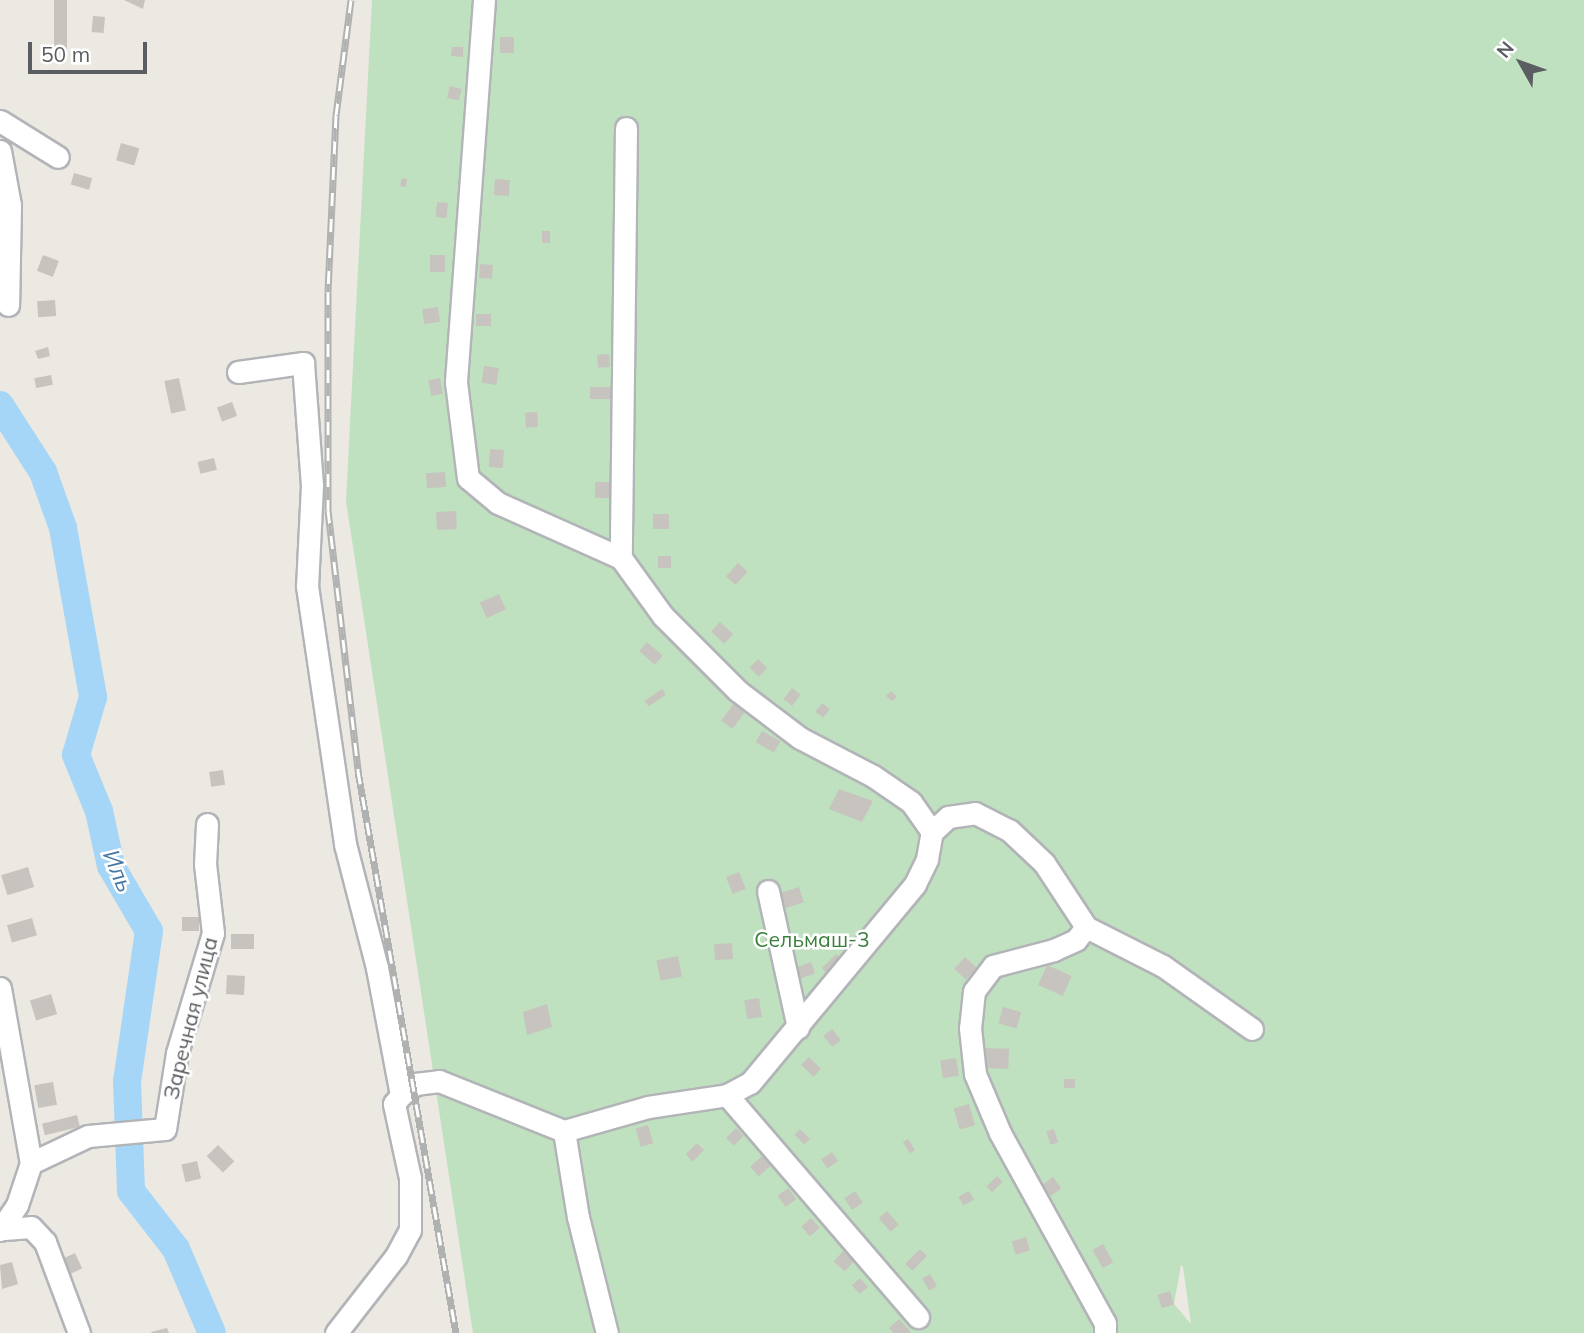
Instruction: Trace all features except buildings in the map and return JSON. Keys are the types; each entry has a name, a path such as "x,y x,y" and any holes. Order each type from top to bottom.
{"street":[{"path":"484,0 457,382 468,478 498,503 621,558 663,617 738,691 800,738 873,775 911,802 932,832"},
{"path":"0,121 58,157"},
{"path":"621,558 626,128"},
{"path":"0,151 10,205 8,305"},
{"path":"238,372 303,363 312,485 307,586 345,844 377,968 401,1095"},
{"path":"336,1333 396,1256 410,1230 410,1178 394,1104 401,1095 415,1084 439,1081 564,1131 648,1107 727,1094 750,1083 915,884 927,859 932,832 948,817 975,813 1009,830 1044,863 1086,927 1163,966 1252,1029"},
{"name":"Заречная улица","path":"31,1163 88,1136 165,1129 177,1053 213,933 205,864 207,824"},
{"path":"768,891 798,1028"},
{"path":"1086,927 1076,940 1054,950 993,966 974,991 970,1028 975,1074 1000,1133 1105,1323 1105,1333"},
{"path":"0,988 31,1163 2,1229 31,1227 45,1242 79,1333"},
{"path":"727,1094 918,1317"},
{"path":"564,1131 578,1217 607,1333"}],"green space":[{"name":"Сельмаш-3","path":"372,0 1584,0 1584,1333 473,1333 346,501","holes":["1181,1265 1191,1324 1174,1304"]}],"waterway":[{"name":"Иль","path":"0,405 43,472 63,528 93,697 76,755 99,811 111,866 149,931 127,1081 131,1191 176,1249 212,1333"}],"railway":[{"path":"351,0 336,115 328,292 328,510 358,771 456,1333"}]}
